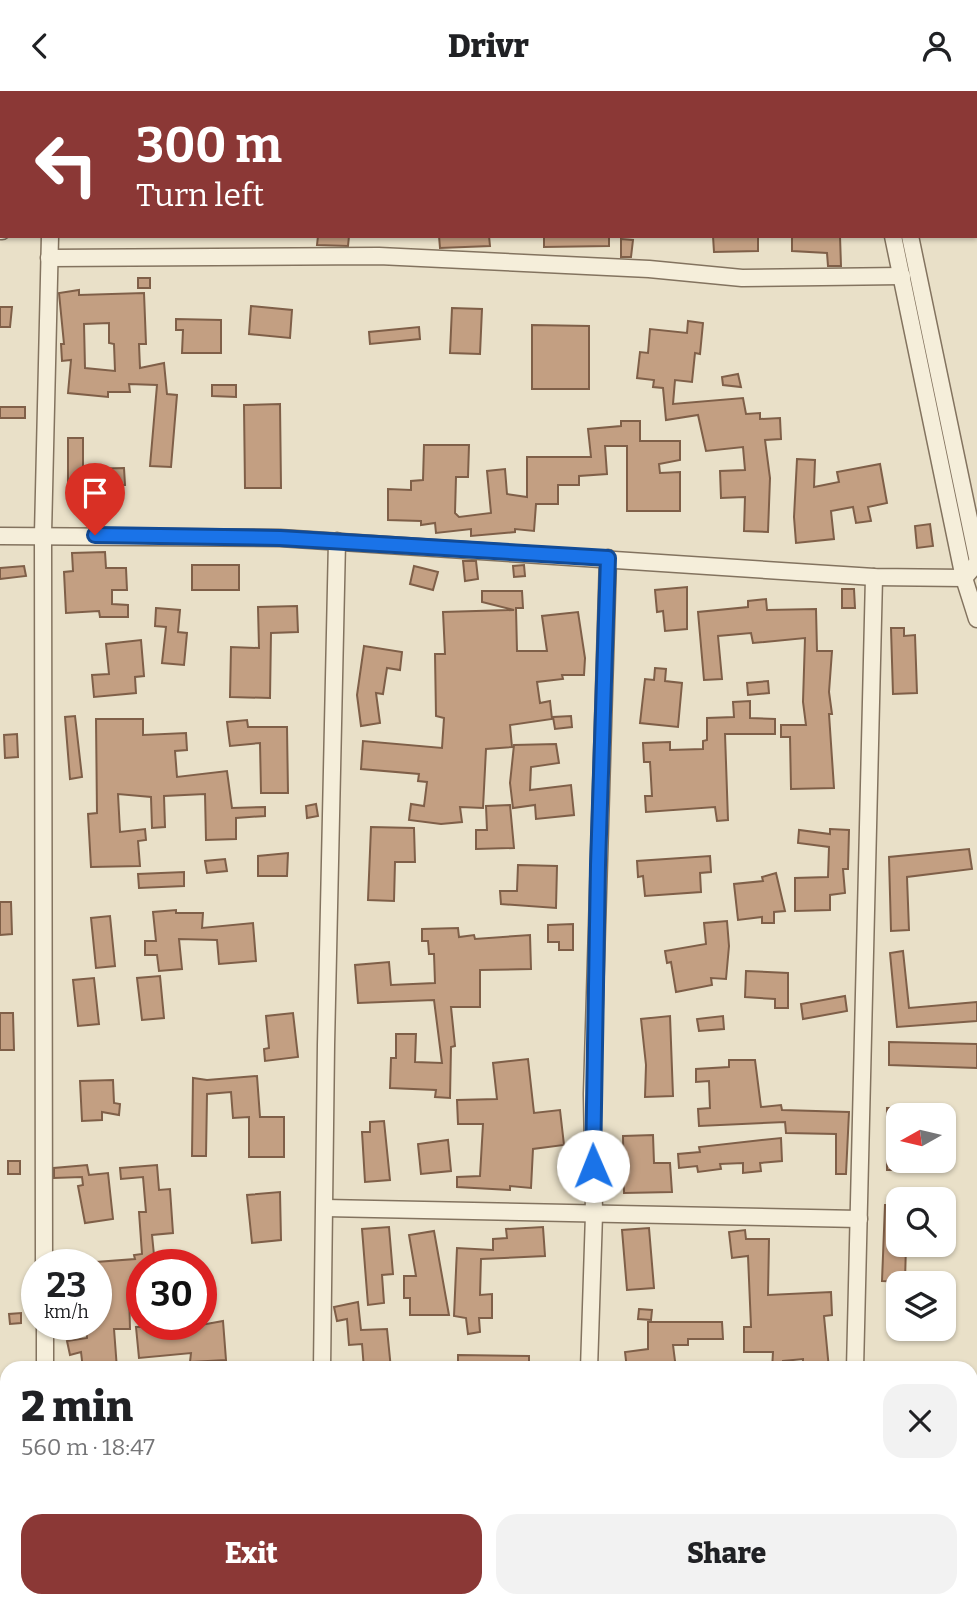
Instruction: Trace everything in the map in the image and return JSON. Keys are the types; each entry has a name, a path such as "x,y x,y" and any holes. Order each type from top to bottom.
{"street":[{"path":"44,1249 43,534 50,238"},
{"path":"893,238 964,578 977,618"},
{"path":"910,238 977,557"},
{"path":"49,258 379,256 649,269 742,278 902,276"},
{"path":"0,536 43,534 337,541 874,577 964,578 977,563"},
{"path":"322,1361 337,541"},
{"path":"589,1361 594,1214 593,1081 608,558"},
{"path":"855,1361 868,729 874,577"},
{"path":"325,1208 859,1219"},
{"path":"45,1340 45,1361"}],"building":[{"path":"318,238 349,238 348,246 317,245"},
{"path":"439,238 489,238 490,246 440,248"},
{"path":"544,238 609,238 609,246 544,247"},
{"path":"713,238 758,238 758,251 714,252"},
{"path":"792,238 840,238 841,266 828,266 827,253 792,251"},
{"path":"621,239 633,240 631,257 621,257"},
{"path":"138,278 150,278 150,288 138,288"},
{"path":"79,290 79,295 144,293 146,344 139,344 140,368 164,363 167,394 177,395 171,467 150,466 157,385 129,384 130,392 108,392 108,397 68,393 71,360 62,361 61,344 64,344 59,293","holes":["109,323 109,343 114,344 115,371 85,368 84,324"]},
{"path":"251,306 292,310 290,338 249,334"},
{"path":"0,307 12,307 10,327 0,327"},
{"path":"452,308 482,309 480,354 450,353"},
{"path":"176,319 221,320 221,353 182,353 183,330 176,330"},
{"path":"688,321 703,323 700,354 695,353 692,382 675,380 673,404 743,398 746,414 760,413 760,419 780,418 781,439 765,440 770,478 768,532 744,531 745,497 721,498 720,471 745,470 743,447 706,451 698,415 666,420 663,388 653,387 654,380 637,378 640,352 648,353 650,329 687,333"},
{"path":"532,325 589,326 589,389 532,389"},
{"path":"419,327 420,339 370,344 369,332"},
{"path":"738,374 741,387 723,385 722,377"},
{"path":"212,385 236,385 236,397 212,396"},
{"path":"280,404 281,488 245,488 244,405"},
{"path":"0,407 25,407 25,418 0,418"},
{"path":"621,421 640,421 640,441 680,441 680,460 659,464 660,473 680,472 680,511 627,511 627,446 605,446 607,474 579,476 579,485 558,485 558,504 536,504 534,531 515,529 515,532 471,536 471,529 436,533 435,523 421,525 421,521 388,520 388,489 411,490 411,481 423,480 424,445 469,445 468,477 456,477 455,513 459,517 491,513 487,471 505,469 507,494 527,497 527,457 591,457 588,429 621,426"},
{"path":"68,438 83,438 83,469 124,468 125,485 68,486"},
{"path":"797,459 815,460 814,487 839,482 837,472 880,464 887,503 868,507 871,521 856,523 853,507 831,511 834,539 796,543 794,517"},
{"path":"930,524 933,546 917,548 915,526"},
{"path":"105,552 106,568 126,568 127,590 112,590 112,604 128,605 128,617 100,617 99,611 66,613 64,572 73,571 72,553"},
{"path":"463,561 476,561 478,579 465,581"},
{"path":"192,565 239,565 239,590 192,590"},
{"path":"524,565 525,576 514,577 513,566"},
{"path":"24,566 26,576 0,579 0,568"},
{"path":"414,566 438,572 433,590 410,584"},
{"path":"687,587 687,629 665,631 663,611 657,612 655,590"},
{"path":"842,589 854,589 855,608 842,608"},
{"path":"482,591 522,591 523,608 516,608 517,651 547,651 542,616 578,612 585,658 584,675 562,675 563,679 537,682 540,703 550,701 552,719 510,725 512,747 486,749 483,808 460,807 462,822 441,824 409,820 411,804 424,806 427,782 418,781 419,774 361,769 363,741 442,748 444,718 436,716 435,654 445,654 443,612 514,610 482,602"},
{"path":"766,599 767,610 816,609 817,651 832,651 829,692 832,714 829,714 834,788 791,789 790,737 781,737 781,725 806,725 803,702 805,638 753,643 751,633 718,636 722,679 704,680 698,612 748,607 748,601"},
{"path":"297,606 298,632 271,633 270,698 230,697 231,647 259,648 258,607"},
{"path":"156,608 180,610 178,632 187,633 184,665 162,663 166,627 155,626"},
{"path":"891,628 904,628 904,636 915,635 917,693 893,694"},
{"path":"141,640 144,676 135,677 136,693 94,697 92,675 109,674 106,644"},
{"path":"364,646 402,652 400,670 387,668 383,694 376,693 380,723 361,726 357,695"},
{"path":"655,668 666,669 665,681 682,683 678,727 640,723 645,679 654,680"},
{"path":"768,681 769,693 748,695 747,683"},
{"path":"750,701 750,718 775,719 775,734 725,734 728,820 717,821 715,807 646,812 645,796 652,796 650,762 644,762 643,743 670,742 670,750 703,749 703,741 707,740 707,718 734,717 733,702"},
{"path":"75,716 82,777 70,779 65,717"},
{"path":"571,716 572,727 555,729 553,717"},
{"path":"96,719 143,719 143,735 186,733 187,750 175,751 177,777 227,771 232,808 265,807 265,816 236,818 236,839 206,840 205,794 164,796 165,827 152,828 151,797 118,794 120,832 145,829 146,840 138,841 140,866 91,867 88,814 97,813"},
{"path":"247,720 248,727 287,727 288,793 261,793 260,743 230,746 227,722"},
{"path":"17,734 18,757 5,758 4,735"},
{"path":"556,744 559,763 531,767 530,790 571,785 574,815 536,819 535,805 513,808 510,783 514,745"},
{"path":"316,804 318,816 307,818 306,806"},
{"path":"510,805 514,848 476,849 476,830 487,830 486,806"},
{"path":"371,827 414,828 415,862 395,862 394,901 368,900"},
{"path":"830,829 849,830 848,869 843,869 845,893 830,895 830,910 795,911 795,878 828,877 829,847 798,843 799,830 830,834"},
{"path":"969,849 972,869 907,877 909,930 891,931 889,857"},
{"path":"288,853 287,876 258,876 258,856"},
{"path":"710,856 711,872 700,873 701,892 645,896 643,876 638,877 637,861"},
{"path":"225,859 227,871 207,873 205,861"},
{"path":"518,865 557,866 556,908 501,904 500,891 517,891"},
{"path":"184,872 184,886 139,888 138,874"},
{"path":"776,873 785,911 774,912 774,923 762,923 762,917 738,920 734,884 763,881 762,877"},
{"path":"0,902 11,902 12,934 0,935"},
{"path":"176,910 176,913 203,913 202,928 253,923 256,961 219,964 217,940 179,939 182,969 159,971 157,955 145,955 145,941 156,941 153,912"},
{"path":"110,916 115,966 96,968 91,918"},
{"path":"727,921 729,946 726,979 711,978 712,985 676,992 671,962 667,963 665,951 706,944 704,923"},
{"path":"573,924 573,950 559,950 559,942 548,942 548,925"},
{"path":"458,928 459,937 474,935 475,939 530,935 531,969 480,970 480,1007 451,1007 455,1046 451,1047 450,1098 435,1097 436,1090 390,1088 391,1058 396,1058 396,1034 416,1034 415,1062 442,1063 434,1000 358,1003 355,965 389,962 391,985 435,983 434,954 429,954 428,941 422,941 422,929"},
{"path":"903,951 909,1008 977,1002 977,1021 897,1027 890,953"},
{"path":"746,971 788,973 788,1008 775,1008 775,999 745,997"},
{"path":"160,976 164,1018 142,1020 137,978"},
{"path":"94,978 99,1024 78,1026 73,980"},
{"path":"845,996 847,1011 803,1019 801,1004"},
{"path":"0,1013 13,1013 14,1050 0,1050"},
{"path":"293,1013 298,1057 265,1061 264,1049 269,1048 266,1016"},
{"path":"670,1016 673,1096 645,1097 646,1065 641,1019"},
{"path":"723,1016 724,1029 699,1031 697,1019"},
{"path":"889,1042 977,1044 977,1068 889,1065"},
{"path":"528,1059 534,1113 560,1110 564,1145 533,1149 531,1188 510,1186 510,1190 457,1187 457,1177 480,1176 483,1124 458,1124 457,1100 497,1099 493,1063"},
{"path":"729,1060 755,1060 761,1107 781,1105 782,1110 849,1112 846,1174 836,1174 836,1134 786,1133 785,1122 699,1126 698,1109 710,1108 709,1081 696,1082 696,1069 729,1067"},
{"path":"257,1076 260,1117 284,1117 284,1157 249,1157 249,1117 233,1118 231,1092 207,1094 206,1156 192,1156 193,1078 207,1080"},
{"path":"113,1080 114,1103 120,1104 119,1115 102,1112 102,1120 82,1121 80,1081"},
{"path":"384,1121 390,1180 365,1182 362,1132 370,1132 370,1122"},
{"path":"653,1135 654,1163 670,1163 672,1192 624,1193 623,1136"},
{"path":"781,1138 782,1161 760,1163 761,1171 743,1173 743,1163 720,1164 721,1169 698,1172 697,1166 679,1168 678,1154 700,1152 699,1147"},
{"path":"448,1140 451,1171 421,1174 418,1144"},
{"path":"8,1161 20,1161 20,1174 8,1174"},
{"path":"87,1165 89,1175 108,1173 113,1219 85,1223 78,1186 83,1185 82,1177 54,1178 54,1168"},
{"path":"157,1165 159,1190 170,1189 173,1233 152,1235 153,1249 142,1249 139,1212 146,1212 143,1177 121,1179 120,1168"},
{"path":"280,1192 281,1240 252,1243 247,1195"},
{"path":"886,1205 886,1257 906,1257 905,1271 886,1271 886,1281 882,1281"},
{"path":"389,1227 393,1274 382,1275 384,1303 368,1305 362,1229"},
{"path":"543,1227 545,1256 481,1259 480,1295 492,1294 492,1318 479,1318 480,1332 468,1334 466,1318 454,1316 457,1248 493,1250 493,1239 507,1238 506,1229"},
{"path":"649,1228 654,1288 627,1290 622,1230"},
{"path":"745,1230 746,1239 769,1239 768,1295 831,1292 832,1315 824,1316 828,1361 772,1361 773,1352 744,1352 744,1327 751,1327 748,1256 732,1258 729,1232"},
{"path":"434,1231 449,1315 410,1315 410,1298 404,1298 404,1276 416,1276 409,1235"},
{"path":"126,1260 126,1329 114,1329 116,1361 82,1361 81,1352 70,1355 67,1341 112,1340 112,1261"},
{"path":"358,1302 361,1330 387,1329 390,1361 363,1361 362,1344 349,1345 347,1319 337,1321 334,1307"},
{"path":"639,1309 652,1310 651,1320 638,1319"},
{"path":"21,1313 21,1323 10,1324 9,1314"},
{"path":"223,1321 226,1360 190,1361 191,1353 139,1358 137,1340 217,1340 217,1322"},
{"path":"648,1322 722,1322 723,1339 688,1339 688,1345 673,1345 675,1361 626,1361 625,1352 648,1349"},
{"path":"458,1355 529,1356 529,1361 458,1361"}],"route":[{"path":"95,535 280,538 608,558 598,865 593,1166"}]}
